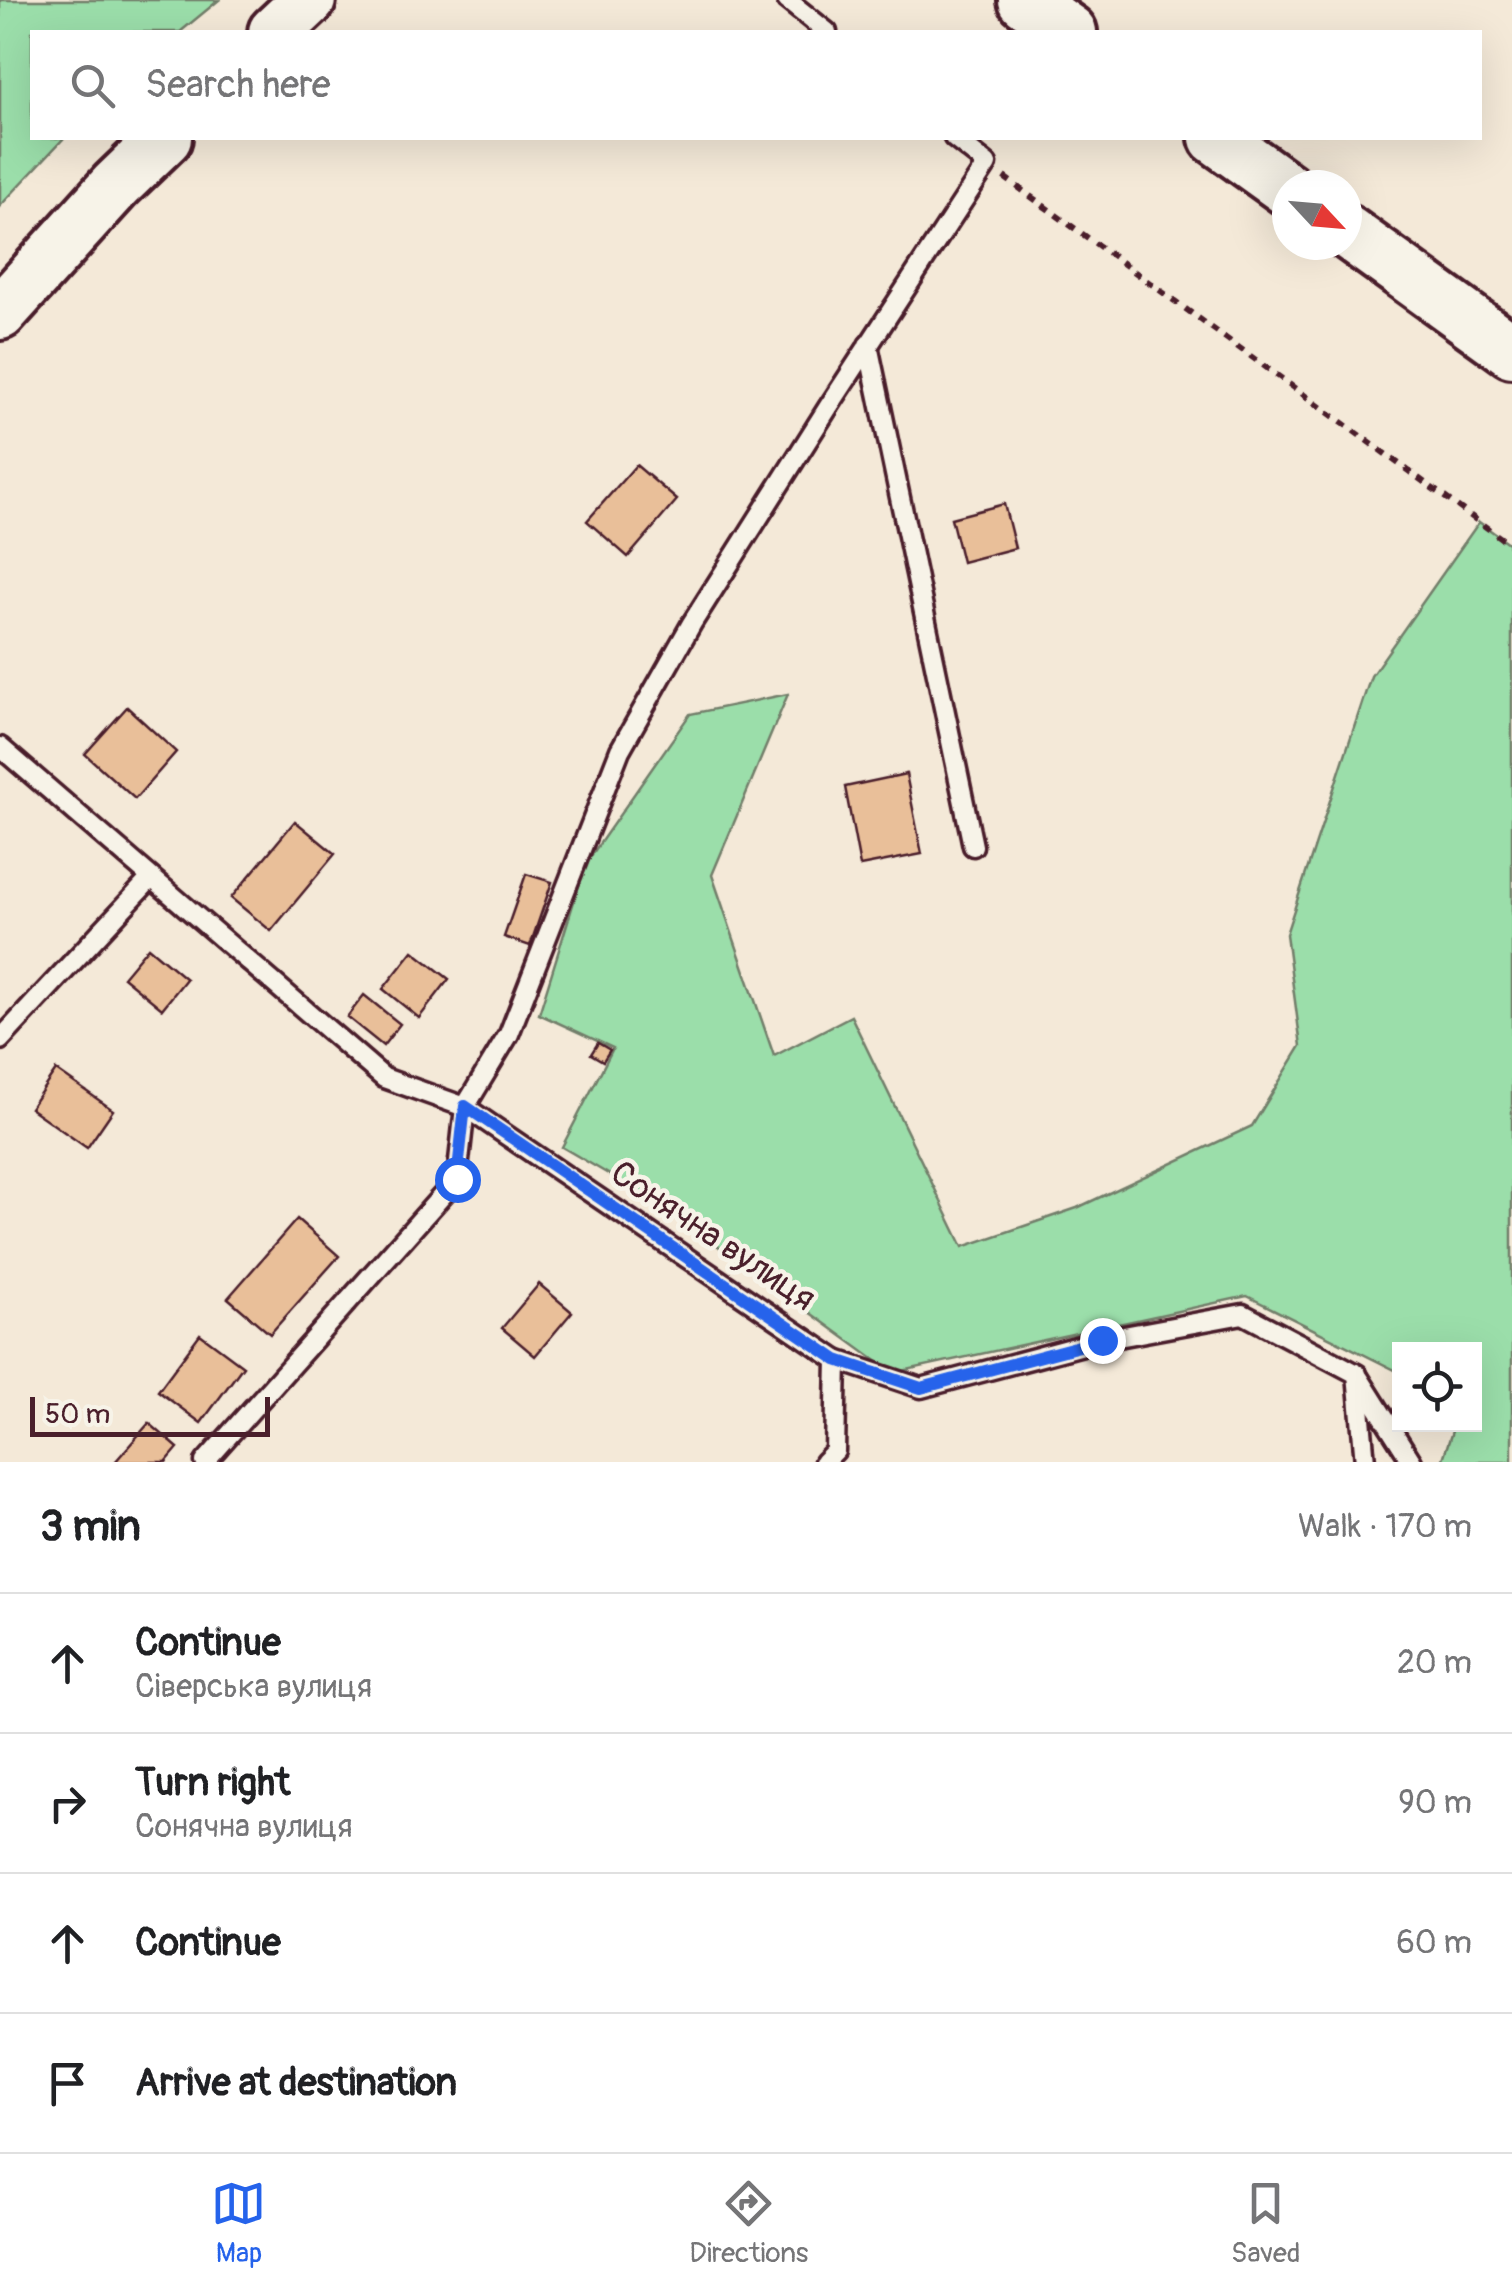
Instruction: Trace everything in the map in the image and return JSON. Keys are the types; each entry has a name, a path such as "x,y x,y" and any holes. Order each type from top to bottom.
{"street":[{"path":"277,30 309,0"},
{"path":"1025,0 1067,30"},
{"path":"0,313 116,184 163,140"},
{"path":"1219,140 1272,178"},
{"path":"1362,243 1512,351"}],"lane":[{"path":"787,0 824,30"},
{"path":"205,1462 457,1179 465,1106 509,1034 620,750 692,623 987,164 957,140"},
{"path":"868,345 973,846"},
{"name":"Сонячна вулиця","path":"0,747 384,1078 465,1106 837,1360 921,1388 1102,1340 1243,1314 1357,1374"},
{"path":"0,1040 151,878"},
{"path":"824,1462 835,1451 837,1360"},
{"path":"1357,1374 1366,1462"},
{"path":"1357,1374 1412,1462"}],"path":[{"path":"987,164 1512,546"}],"green space":[{"path":"0,0 219,0 182,30 30,30 30,140 62,140 0,206"},
{"path":"1479,522 1512,546 1512,1462 1442,1462 1452,1432 1482,1432 1482,1342 1392,1342 1392,1368 1247,1296 893,1373 663,1206 562,1147 613,1048 539,1014 586,863 690,714 788,694 712,875 774,1056 851,1016 963,1247 1077,1208 1252,1126 1301,1046 1286,934 1371,676"}],"building":[{"path":"636,465 677,500 628,557 587,521"},
{"path":"1004,504 1015,548 962,562 951,518"},
{"path":"127,707 176,752 135,799 85,754"},
{"path":"906,774 922,854 860,866 845,787"},
{"path":"295,821 335,854 271,931 231,898"},
{"path":"526,874 552,882 530,946 504,937"},
{"path":"148,947 186,979 162,1009 123,977"},
{"path":"413,951 449,979 419,1018 383,989"},
{"path":"364,995 400,1024 383,1046 347,1017"},
{"path":"598,1043 610,1050 603,1061 591,1054"},
{"path":"56,1070 113,1110 87,1148 30,1108"},
{"path":"297,1219 339,1256 270,1334 228,1298"},
{"path":"539,1284 572,1312 535,1356 502,1328"},
{"path":"200,1334 243,1366 201,1423 158,1391"},
{"path":"149,1423 178,1448 166,1462 115,1462"}],"route":[{"path":"457,1179 465,1106 837,1360 921,1388 1102,1340"}]}
